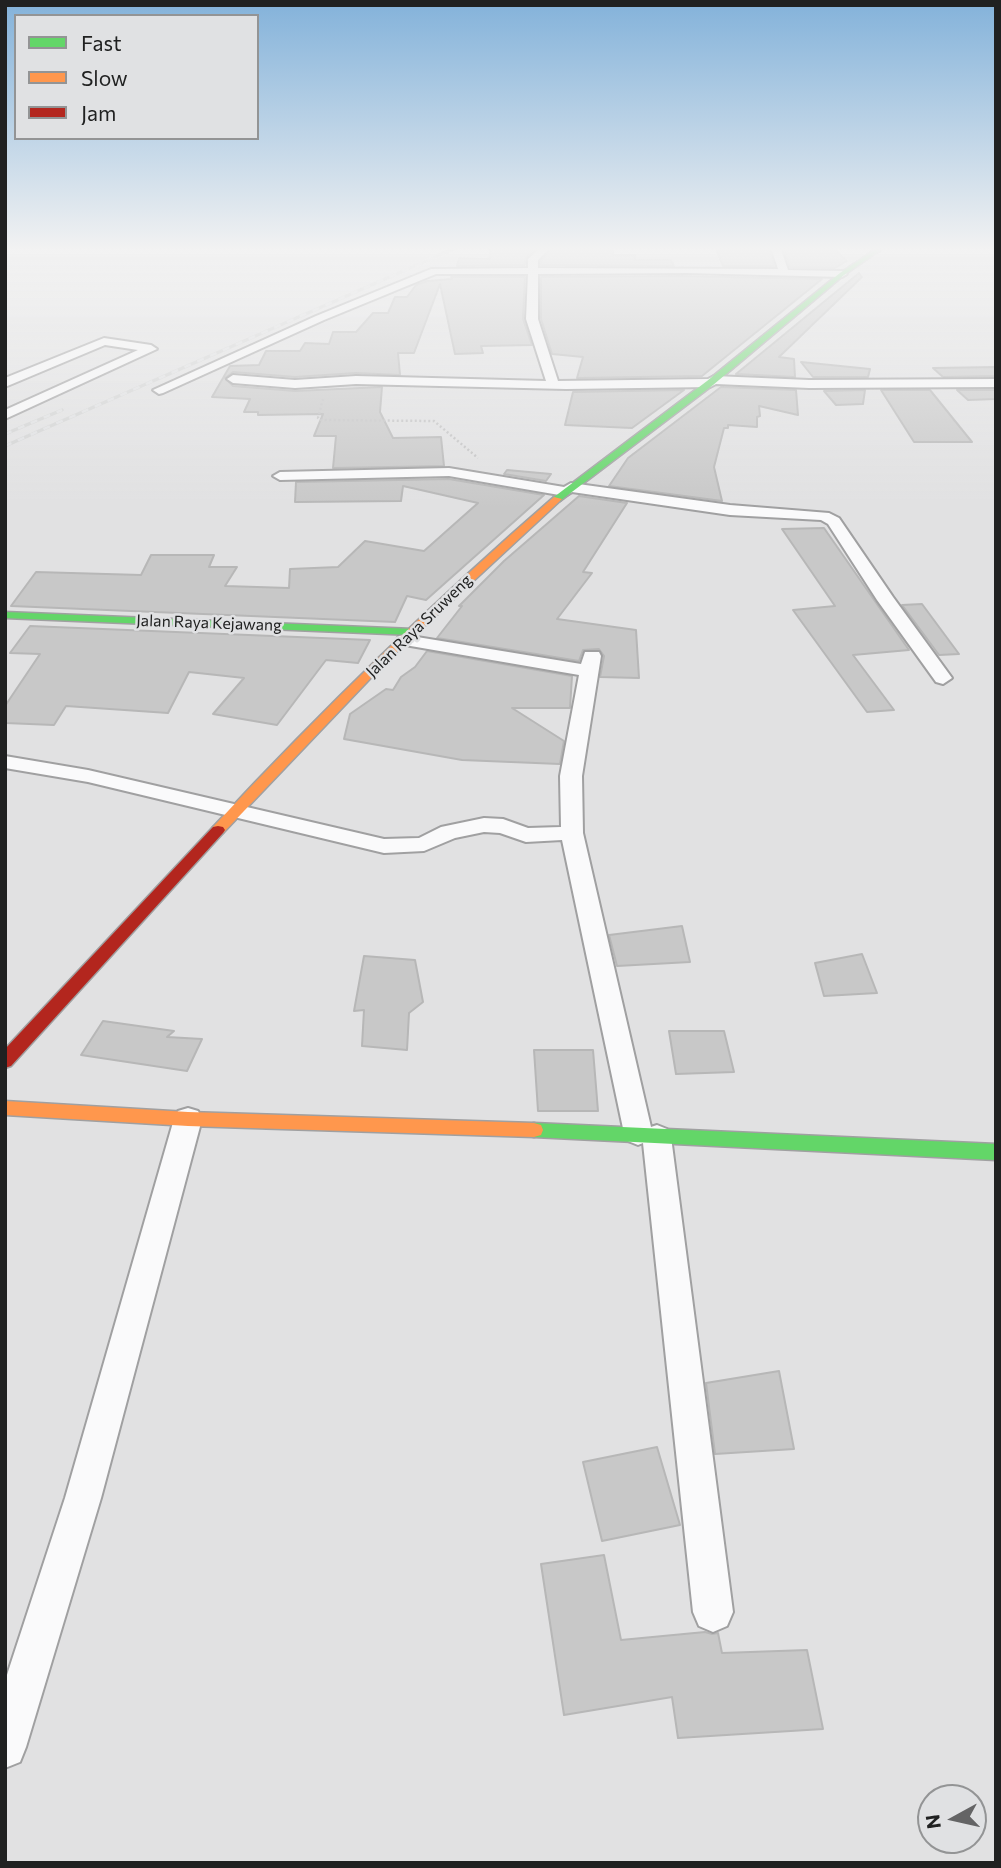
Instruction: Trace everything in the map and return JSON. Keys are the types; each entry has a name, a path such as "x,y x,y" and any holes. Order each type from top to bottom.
{"main road":[{"name":"Jalan Raya Sruweng","path":"5,1061 236,810 493,554 568,490 712,382 770,334"},
{"name":"Jalan Raya Kejawang","path":"5,615 409,636"},
{"path":"5,1108 188,1119 648,1135 996,1152"}],"street":[{"path":"159,390 286,334"},
{"path":"536,334 553,384"},
{"path":"5,383 104,341 151,349 5,415"},
{"path":"233,379 274,385 327,385 356,380 553,384 996,383"},
{"path":"280,477 449,472 730,510 824,516 834,521 886,600 943,678"},
{"path":"409,636 590,664 571,776 572,833 648,1135 713,1612"},
{"path":"5,762 88,776 384,846 424,844 449,832 484,825 503,826 526,835 572,833"},
{"path":"5,1747 83,1498 188,1119"}],"path":[{"path":"327,385 318,418 321,420 433,421 482,461 488,477"}],"building":[{"path":"332,334 421,334 414,353 398,353 400,375 356,373 295,377 233,372 225,378 233,386 295,391 382,387 380,412 393,438 441,437 444,466 333,468 336,436 314,436 323,414 258,415 258,412 244,412 250,399 212,397 230,366 259,365 266,351 300,351 305,343 329,344"},
{"path":"451,334 528,334 532,345 481,346 483,353 455,354"},
{"path":"546,334 754,334 702,376 577,378 583,357 552,354"},
{"path":"785,334 803,334 779,357 794,359 795,377 736,374"},
{"path":"801,362 870,369 868,377 813,377"},
{"path":"996,367 996,376 943,377 933,368"},
{"path":"721,387 796,390 798,415 759,406 757,427 728,425 728,428 724,428 714,467 722,501 609,486 628,458"},
{"path":"684,390 632,428 565,425 573,392"},
{"path":"865,390 863,404 836,405 824,391"},
{"path":"881,390 930,390 972,442 914,442"},
{"path":"957,390 996,390 996,399 968,400"},
{"path":"507,470 551,474 546,481 504,474"},
{"path":"449,479 544,495 426,600 407,596 395,622 11,606 36,572 141,575 151,555 214,555 209,567 237,567 225,586 289,588 290,569 338,567 365,541 424,551 478,503 403,486 401,501 295,502 296,482"},
{"path":"579,496 627,503 583,572 592,573 557,619 636,630 639,678 600,677 604,656 599,649 583,650 579,661 437,638 462,606 459,606 504,561"},
{"path":"824,528 909,650 853,655 894,710 867,712 793,610 835,606 782,529"},
{"path":"922,604 959,654 939,655 902,605"},
{"path":"30,626 370,640 358,663 326,660 277,725 213,714 244,678 189,672 168,713 66,706 54,725 5,723 5,706 40,654 10,653"},
{"path":"427,651 572,676 570,708 512,708 564,741 560,764 462,760 344,739 350,714 386,689 393,690 401,677 415,667"},
{"path":"682,926 690,962 617,966 609,935"},
{"path":"862,954 877,993 824,996 815,963"},
{"path":"364,956 415,960 423,1002 409,1013 407,1050 362,1046 364,1010 354,1011"},
{"path":"103,1021 174,1031 167,1037 202,1039 187,1071 81,1055"},
{"path":"669,1031 724,1031 734,1072 676,1074"},
{"path":"534,1050 593,1050 598,1111 538,1111"},
{"path":"779,1371 794,1449 715,1454 706,1383"},
{"path":"657,1447 680,1525 602,1541 583,1462"},
{"path":"604,1555 621,1640 705,1632 718,1633 722,1653 807,1650 823,1729 678,1738 672,1697 564,1715 541,1564"}],"railway":[{"path":"5,446 260,334"},
{"path":"5,434 62,410"}],"traffic: fast":[{"path":"557,499 710,383 769,334"},
{"path":"5,615 413,632"},
{"path":"534,1130 996,1152"}],"traffic: slow":[{"path":"218,830 382,660 468,578 557,499"},
{"path":"5,1108 188,1119 534,1130"}],"traffic: jam":[{"path":"5,1061 218,830"}]}
